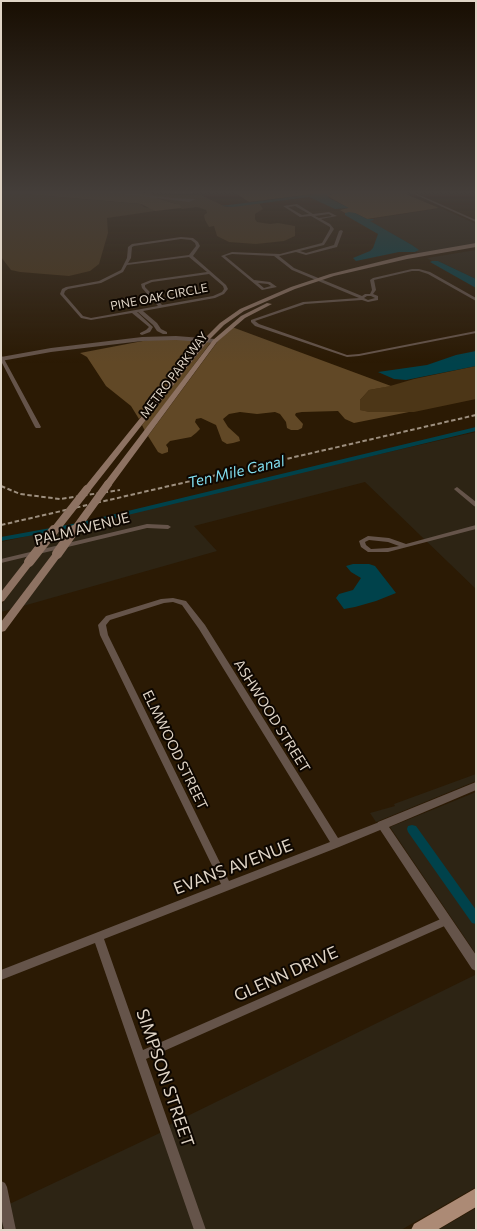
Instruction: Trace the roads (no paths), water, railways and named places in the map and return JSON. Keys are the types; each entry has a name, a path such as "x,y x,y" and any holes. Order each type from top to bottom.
{"main road":[{"name":"METRO PARKWAY","path":"1,599 118,449 230,317 251,305 323,280 389,261 457,248"},
{"name":"METRO PARKWAY","path":"298,293 323,280 333,281 401,263 476,249"},
{"name":"METRO PARKWAY","path":"1,629 144,437 213,338 263,306 291,296"},
{"path":"420,1230 476,1197"}],"street":[{"name":"PINE OAK CIRCLE","path":"130,248 126,264 122,271 104,281 63,290 62,292 82,317 86,319 95,319 223,294 226,289 225,286 191,256 191,253 196,248"},
{"path":"253,281 269,283 275,287 263,289 253,281 222,256 232,254 275,255 305,248"},
{"path":"296,251 306,254 327,248"},
{"path":"280,254 296,266 323,280"},
{"path":"275,255 291,268 363,297"},
{"path":"126,264 191,256"},
{"path":"371,295 374,290 372,280 412,270 419,270 429,273 476,300"},
{"path":"162,307 143,287 143,284 151,281 210,273"},
{"path":"333,281 363,297 368,301 377,299 376,296 371,295 363,297 304,303 252,321 257,325 347,356 359,355 476,332"},
{"path":"140,311 157,326 159,330 165,333"},
{"path":"134,312 150,328"},
{"path":"140,317 146,316"},
{"path":"142,334 148,332 150,328 157,326"},
{"path":"51,350 111,338 142,334 165,333 213,338"},
{"path":"97,344 98,342 111,338"},
{"path":"38,427 1,358 97,344 155,338 213,338"},
{"path":"457,489 476,505"},
{"name":"PALM AVENUE","path":"1,561 147,526 158,525 168,527"},
{"path":"406,546 377,538 368,538 362,541 363,546 370,550 388,550 406,546 476,527"},
{"name":"ELMWOOD STREET","path":"184,603 173,600 155,603 108,618 102,625 104,635 227,887"},
{"name":"ASHWOOD STREET","path":"184,603 202,627 336,844"},
{"name":"EVANS AVENUE","path":"1,975 336,844 476,786"},
{"path":"382,825 476,965"},
{"name":"GLENN DRIVE","path":"139,1057 446,921"},
{"name":"SIMPSON STREET","path":"98,937 200,1230"},
{"path":"1,1187 10,1230"}],"water":[{"path":"373,248 417,248 419,250 415,252 399,252 356,261 353,258"},
{"path":"438,261 476,279 476,288 430,262"},
{"path":"476,351 476,366 406,380 394,379 378,372 427,365 456,355"},
{"path":"353,564 369,564 375,566 396,593 376,601 344,609 336,598 339,594 353,590 361,578 351,572 346,566"}],"waterway":[{"name":"Ten Mile Canal","path":"1,539 78,525 476,429"},
{"path":"412,829 476,919"}],"railway":[{"path":"1,525 476,415"},
{"path":"1,486 20,494 60,499 120,490"}]}
